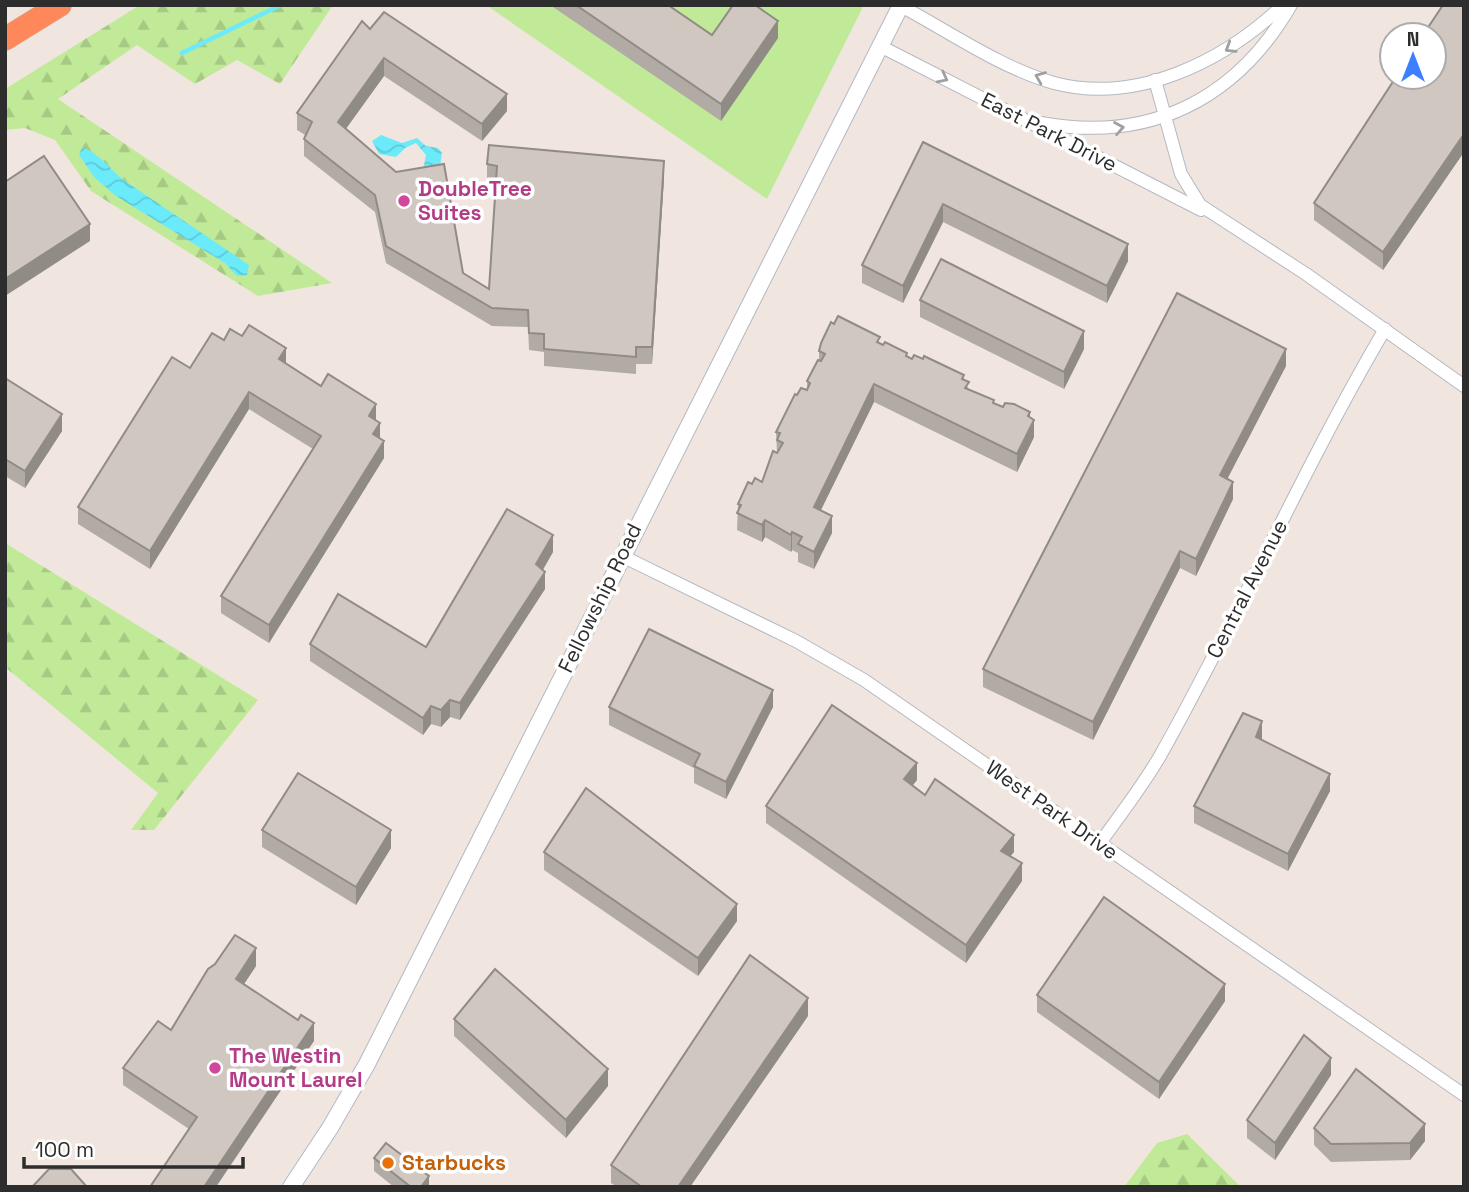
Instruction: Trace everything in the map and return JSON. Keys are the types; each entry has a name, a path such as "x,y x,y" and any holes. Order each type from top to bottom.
{"highway":[{"path":"5,39 60,5"}],"street":[{"path":"901,6 1015,67 1052,82 1114,87 1155,80 1215,57 1260,27 1283,5"},
{"path":"1027,121 1077,130 1106,130 1166,116 1209,94 1238,73 1266,43 1291,5"},
{"name":"Fellowship Road","path":"291,1187 330,1128 366,1064 901,6"},
{"name":"East Park Drive","path":"882,47 1216,218 1385,329 1464,386"},
{"name":"East Park Drive","path":"1155,80 1188,189 1216,218"},
{"name":"Central Avenue","path":"1100,844 1148,775 1180,721 1331,423 1385,329"},
{"name":"West Park Drive","path":"622,556 796,641 864,680 1464,1095"}],"green space":[{"path":"140,5 333,5 280,84 237,60 195,84 137,45 58,99 332,283 258,296 91,191 55,140 25,128 5,130 5,89"},
{"path":"486,5 864,5 767,199"},
{"path":"5,543 258,700 154,830 131,830 158,793 5,667"},
{"path":"1187,1134 1241,1187 1124,1187 1157,1143"}],"water":[{"path":"381,135 402,143 417,138 426,146 438,148 442,153 440,167 423,170 426,155 416,143 405,148 396,157 379,154 372,141"},
{"path":"83,147 97,155 128,183 249,265 247,275 237,276 225,263 116,196 94,177 79,155"}],"building":[{"path":"576,5 668,5 712,35 733,5 755,5 778,21 721,104"},
{"path":"1443,5 1464,5 1464,134 1383,252 1314,203 1387,91 1448,91 1448,21 1432,21"},
{"name":"DoubleTree Suites","path":"384,12 507,94 482,124 384,58 338,122 396,172 444,164 463,273 489,289 497,166 487,164 489,145 664,161 652,347 636,347 636,357 544,349 544,334 529,333 528,310 492,308 386,246 375,195 304,139 312,122 297,113 362,21 370,29"},
{"path":"923,142 1128,244 1107,286 943,204 903,286 862,265"},
{"path":"44,156 90,224 5,279 5,182"},
{"path":"941,259 1084,331 1064,372 920,300"},
{"path":"1177,293 1286,349 1220,475 1233,482 1196,559 1180,551 1093,722 983,669"},
{"path":"838,316 880,337 877,342 883,345 885,342 907,353 906,356 912,359 914,355 923,359 924,356 964,375 962,379 969,382 965,388 994,400 993,403 1003,407 1005,403 1014,404 1030,412 1028,416 1034,420 1017,454 874,384 814,507 832,516 814,552 798,544 802,537 792,532 791,535 765,520 762,525 737,513 748,482 752,484 755,478 762,482 773,451 777,453 783,443 777,440 780,433 776,432 795,394 797,395 801,388 807,390 810,383 807,381 818,360 821,361 825,354 819,351 821,343 831,322 834,324"},
{"path":"249,325 286,348 279,359 321,386 328,374 376,404 369,416 380,423 373,434 384,441 269,625 221,596 321,436 249,392 150,551 78,507 172,357 190,368 212,333 224,340 230,329 242,336"},
{"path":"5,378 62,414 25,471 5,459"},
{"path":"507,509 553,535 536,564 545,572 460,703 450,700 441,710 431,706 423,718 310,644 338,594 426,647"},
{"path":"649,629 773,690 726,782 694,766 700,754 609,707"},
{"path":"832,705 917,763 904,779 925,795 935,779 1014,835 1001,851 1022,863 966,945 766,806"},
{"path":"1243,713 1262,721 1256,737 1330,774 1288,854 1194,806"},
{"path":"298,773 391,830 356,887 262,830"},
{"path":"586,788 737,904 698,958 544,852"},
{"path":"1104,897 1225,984 1159,1082 1037,995"},
{"name":"The Westin Mount Laurel","path":"235,935 256,948 236,979 298,1020 301,1015 314,1023 204,1187 150,1187 197,1117 123,1068 158,1021 171,1030 208,969 215,964"},
{"path":"750,955 808,998 678,1187 642,1187 611,1165"},
{"path":"495,969 608,1069 566,1120 454,1019"},
{"path":"1304,1035 1331,1058 1275,1143 1247,1120"},
{"path":"1356,1069 1425,1124 1410,1143 1331,1144 1314,1128"},
{"path":"386,1143 429,1176 421,1187 411,1187 374,1158"},
{"path":"49,1169 71,1169 87,1187 32,1187"}],"waterway":[{"path":"182,53 281,5"}],"place":[{"name":"DoubleTree Suites","path":"404,201"},
{"name":"The Westin Mount Laurel","path":"215,1068"},
{"name":"Starbucks","path":"388,1163"}]}
